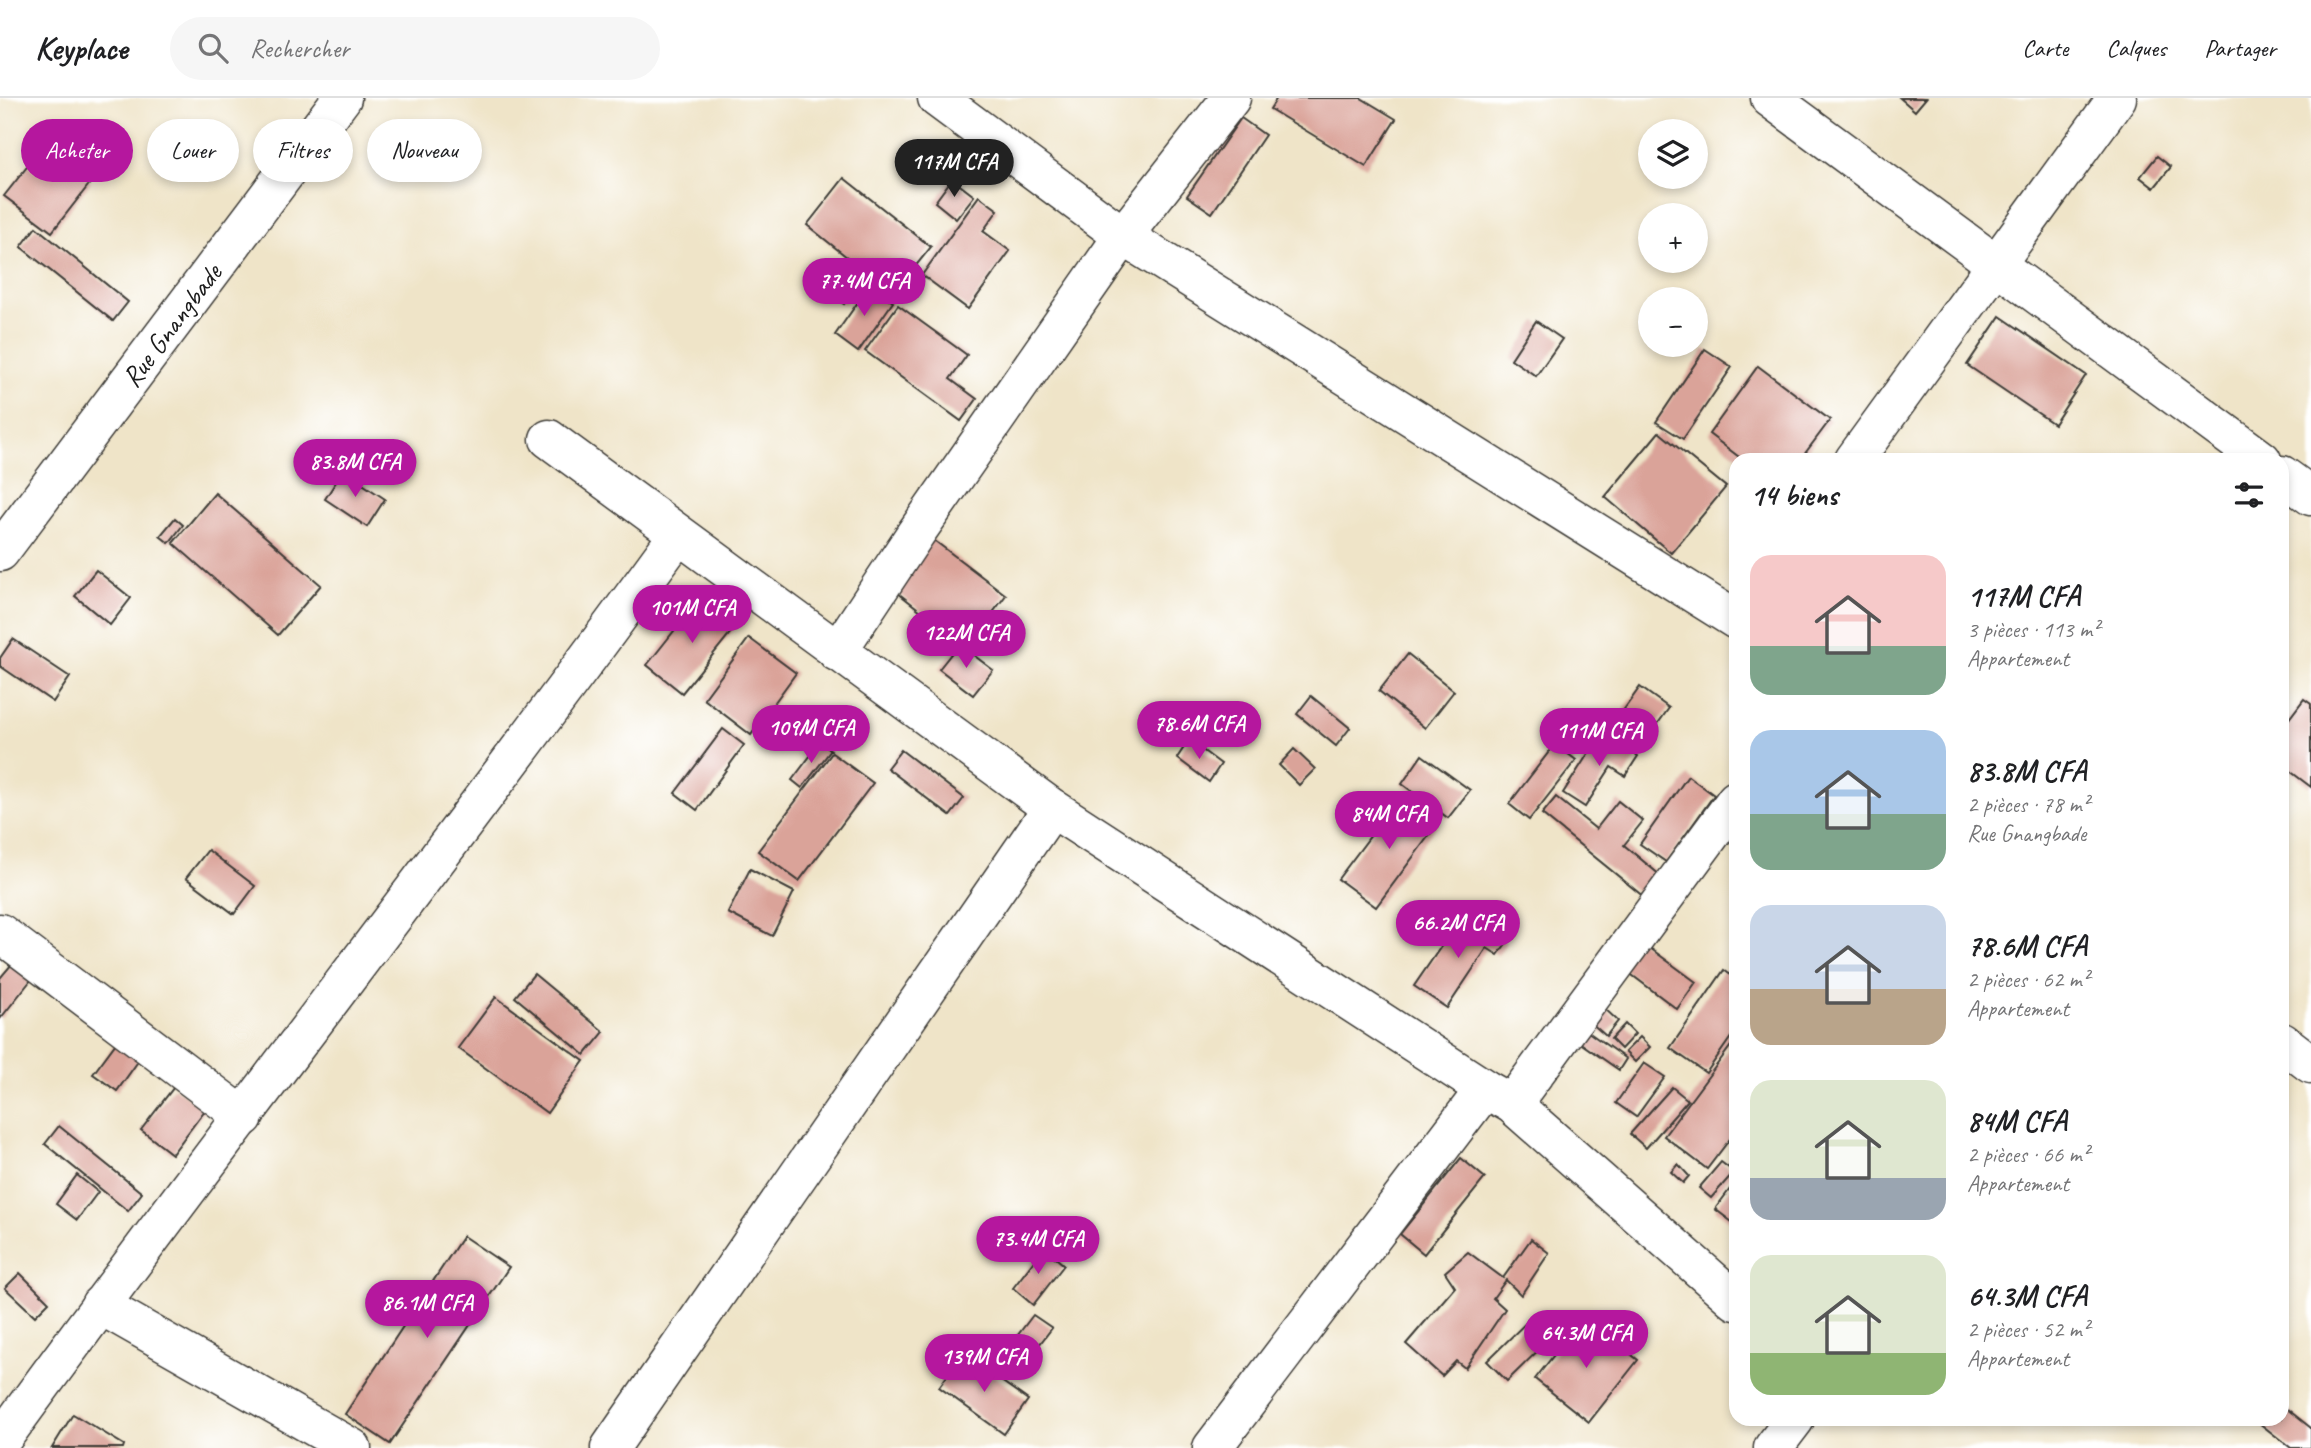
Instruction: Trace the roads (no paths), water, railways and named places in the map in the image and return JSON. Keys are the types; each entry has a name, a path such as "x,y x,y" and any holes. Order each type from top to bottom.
{"street":[{"name":"Rue Gnangbade","path":"0,552 342,98"},
{"path":"937,98 1123,236 1729,616"},
{"path":"837,652 916,533 1123,236 1231,98"},
{"path":"1770,98 2253,453"},
{"path":"1859,453 2117,98"},
{"path":"549,439 1052,808 1499,1096 1729,1295"},
{"path":"2289,480 2311,496"},
{"path":"0,1442 100,1304 550,711 678,535"},
{"path":"610,1448 1052,808"},
{"path":"1212,1448 1729,809"},
{"path":"0,933 244,1117"},
{"path":"2289,1047 2311,1064"},
{"path":"100,1304 352,1448"},
{"path":"1773,1448 1790,1426"}]}
